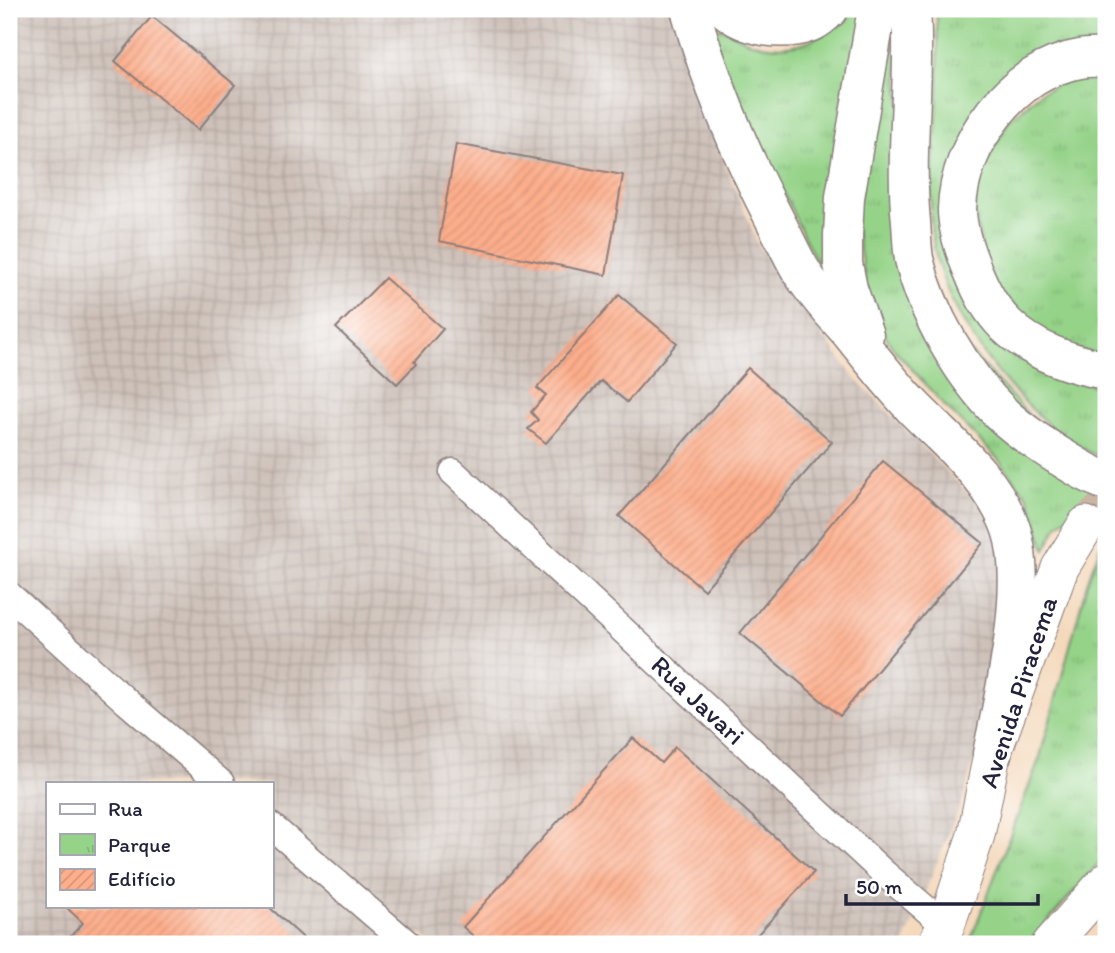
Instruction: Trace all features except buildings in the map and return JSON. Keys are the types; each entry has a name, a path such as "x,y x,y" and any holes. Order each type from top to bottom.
{"highway":[{"path":"690,9 703,55 730,127 806,280 915,408 973,467 997,500 1011,529 1015,548 1017,590 1006,685 992,754"},
{"path":"726,9 753,24 776,27 812,22 829,9"},
{"path":"873,360 842,264 845,197 877,9"},
{"path":"911,9 913,67 909,199 914,259 932,309 951,348 976,385 1004,416 1035,441 1090,475 1106,481"},
{"path":"1106,58 1079,59 1050,69 1019,87 994,112 972,148 962,173 957,210 960,235 984,299 1006,326 1037,349 1073,365 1106,370"}],"main road":[{"name":"Avenida Piracema","path":"941,935 976,835 992,754 1060,568 1086,525"},
{"path":"1051,944 1106,883"}],"street":[{"name":"Rua Javari","path":"453,472 885,874 941,935"},
{"path":"9,594 220,782"},
{"path":"273,828 408,944"}],"shaded area":[{"path":"9,9 673,9 700,102 758,245 853,376 982,507 1008,559 1010,621 964,796 904,944 432,944 420,934 412,944 9,944"}],"green space":[{"path":"852,9 869,9 831,288 805,239 715,45 713,35 717,29 722,29 763,45 792,46 817,37"},
{"path":"936,9 1106,9 1106,44 1022,74 950,227 1064,377 1106,389 1106,460 1073,443 1023,401 978,346 945,284 935,252 931,221 938,89"},
{"path":"895,38 916,293 1106,498 1106,519 1084,502 1058,525 1045,550 1029,498 998,459 944,405 892,347 871,311 854,219"},
{"path":"1085,71 1106,71 1106,359 1037,334 998,296 983,255 974,207 984,166 1009,121 1040,93"},
{"path":"1106,542 1106,855 1028,944 969,944 1040,757 1087,583 1101,544"}],"tunnel":[{"path":"1086,525 1106,507"}]}
